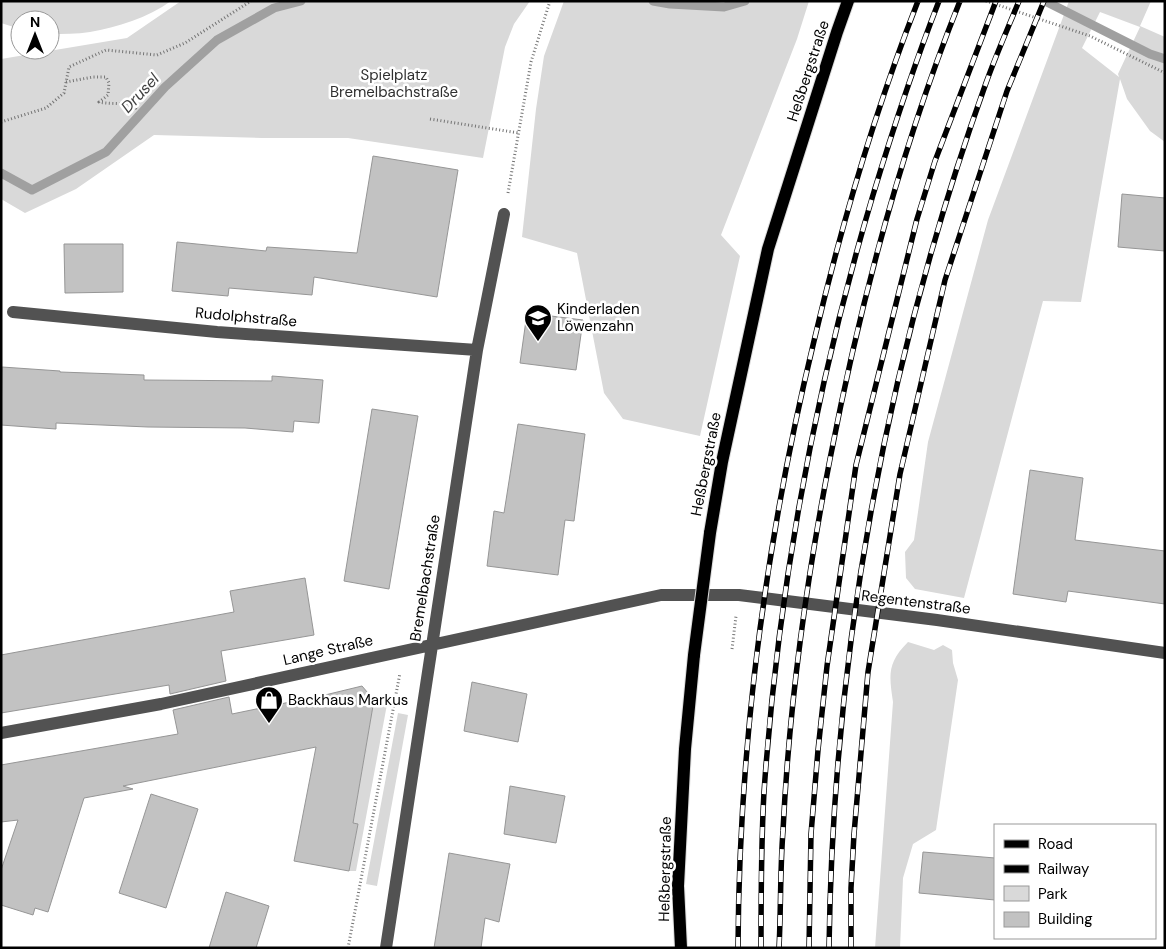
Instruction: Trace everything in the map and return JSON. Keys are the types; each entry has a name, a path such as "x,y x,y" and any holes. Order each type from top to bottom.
{"main road":[{"name":"Heßbergstraße","path":"681,948 678,886 685,748 694,655 710,533 724,452 768,249 836,32 848,1"}],"street":[{"name":"Bremelbachstraße","path":"386,948 477,350 504,214"},
{"name":"Rudolphstraße","path":"13,312 217,332 477,350"},
{"name":"Lange Straße","path":"1,734 161,704 661,595"},
{"name":"Regentenstraße","path":"661,595 739,595 1165,653"}],"path":[{"path":"1,122 46,108 64,93 69,67 106,50 157,55 185,43 250,1"},
{"path":"504,214 531,62 550,1"},
{"path":"986,1 1090,36 1165,73"},
{"path":"66,82 93,77 106,78 109,83 108,95 99,102 131,104 138,109"},
{"path":"430,119 519,133"},
{"path":"732,648 739,595"},
{"path":"348,948 404,650"}],"green space":[{"path":"1,1 171,1 132,21 85,33 60,34 60,10 10,10 10,26 1,23"},
{"name":"Spielplatz Bremelbachstraße","path":"181,1 530,1 514,24 505,47 483,158 348,138 154,135 76,189 25,213 1,199 1,59 10,58 10,60 60,60 60,49 127,38"},
{"path":"564,1 809,1 797,39 721,235 740,256 700,436 623,419 604,393 577,253 522,237 536,109 544,56"},
{"path":"1069,1 1151,1 1140,26 1165,37 1165,142 1150,131 1127,99 1120,79 1081,302 1043,301 964,598 915,589 906,578 905,552 914,540 928,442 988,220","holes":["1100,12 1140,27 1118,74 1119,77 1082,48"]},
{"path":"908,642 934,650 943,645 952,650 953,663 958,680 936,830 913,844 903,878 900,948 875,948 893,702 890,677 896,656"},
{"path":"388,699 356,871 349,871 358,824 353,823 374,700"},
{"path":"398,713 408,715 377,886 366,884"}],"building":[{"path":"373,156 458,170 437,297 314,277 312,295 229,288 228,296 172,291 177,242 266,251 267,247 357,253"},
{"path":"1122,194 1165,198 1165,251 1118,247"},
{"path":"64,244 123,244 123,292 65,293"},
{"path":"527,313 583,320 576,370 520,363"},
{"path":"2,367 60,372 144,375 144,380 272,381 272,376 323,380 319,423 294,421 293,432 245,428 148,427 56,423 56,429 1,425"},
{"path":"372,409 418,416 389,589 344,581"},
{"path":"518,424 585,434 574,521 565,520 558,575 487,566 494,511 504,513"},
{"path":"1030,470 1083,478 1075,540 1165,551 1165,604 1068,591 1066,602 1013,594"},
{"path":"305,578 314,635 221,651 226,681 170,694 169,685 1,713 1,655 234,612 230,591"},
{"path":"472,682 527,694 518,742 464,731"},
{"path":"362,686 374,700 353,823 358,824 349,871 294,861 316,747 123,786 133,789 84,798 48,912 35,908 33,915 1,905 1,870 18,820 1,822 1,765 178,734 173,710 229,697 232,714 324,695 325,697 325,695"},
{"path":"510,786 565,796 556,843 504,834"},
{"path":"151,794 198,809 166,908 119,893"},
{"path":"923,852 994,858 994,900 919,893"},
{"path":"449,853 510,864 499,922 485,918 481,948 434,948"},
{"path":"226,892 269,906 256,948 209,948"}],"waterway":[{"name":"Drusel","path":"1,173 32,190 106,152 165,87 217,40 274,8 301,1"},
{"name":"Drusel","path":"653,1 670,4 724,7 745,1"},
{"name":"Drusel","path":"1045,1 1150,54 1165,59"}],"railway":[{"path":"738,948 740,871 750,718 758,642 782,491 814,341 847,212 887,84 918,1"},
{"path":"761,948 763,812 770,716 789,565 802,490 833,342 852,268 896,121 939,1"},
{"path":"779,948 782,846 789,737 806,598 830,459 855,343 884,227 919,113 960,1"},
{"path":"809,948 811,834 818,750 827,666 856,465 917,219 935,161 996,1"},
{"path":"829,948 833,837 841,727 854,618 871,509 893,401 920,294 951,188 986,83 1019,1"},
{"path":"851,948 851,888 854,834 868,672 900,474 945,280 1007,91 1044,1"}],"place":[{"name":"Kinderladen Löwenzahn","path":"538,342"},
{"name":"Backhaus Markus","path":"269,724"}]}
